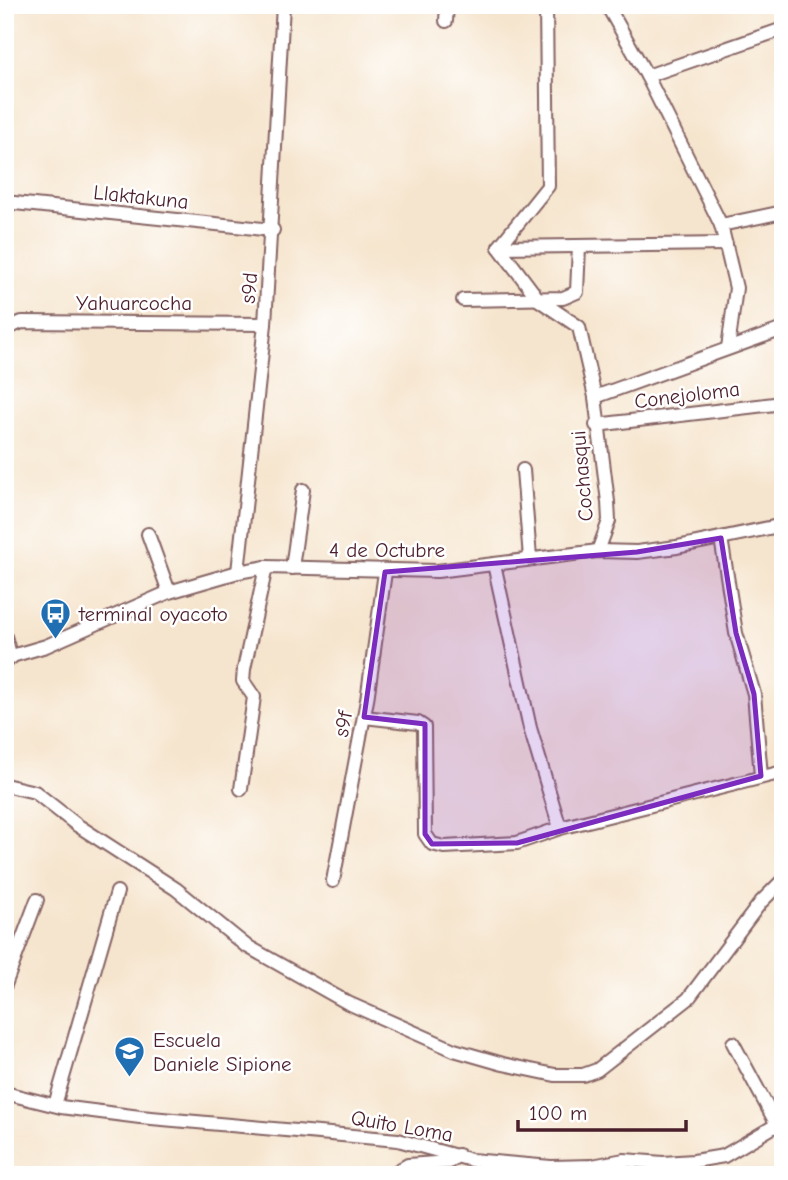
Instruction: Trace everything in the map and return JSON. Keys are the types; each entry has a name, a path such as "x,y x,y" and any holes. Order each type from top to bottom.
{"street":[{"name":"s9d","path":"238,572 273,230 284,5"},
{"path":"446,21 447,5"},
{"path":"499,247 548,186 546,5"},
{"path":"607,5 647,76 721,225 736,288 727,348"},
{"path":"647,76 783,29"},
{"name":"Llaktakuna","path":"5,202 273,230"},
{"path":"721,225 783,212"},
{"path":"499,247 726,244"},
{"path":"463,300 538,300 563,298 577,292 579,246"},
{"path":"499,247 538,300"},
{"name":"Cochasqui","path":"538,300 579,327 595,397 596,425 609,521 598,551"},
{"name":"Yahuarcocha","path":"5,329 22,322 265,324"},
{"path":"595,397 783,330"},
{"name":"Conejoloma","path":"596,425 783,403"},
{"path":"523,470 530,558"},
{"path":"292,568 303,491"},
{"name":"4 de Octubre","path":"8,658 169,592 238,572 266,568 437,571 598,551 637,552 783,525"},
{"path":"148,534 169,592"},
{"path":"721,538 736,633 754,694 761,776"},
{"path":"494,564 530,728 560,828"},
{"path":"241,789 254,697 247,691 243,681 244,669 266,568"},
{"name":"s9f","path":"333,881 364,716 386,572"},
{"path":"5,636 8,658"},
{"path":"364,716 418,723 424,727 425,834 432,844 444,847 517,843 560,828 783,772"},
{"path":"5,785 35,792 77,825 176,889 245,945 348,1003 454,1050 555,1075 583,1075 597,1070 688,999 761,902 782,881"},
{"path":"55,1105 117,892"},
{"path":"5,985 37,901"},
{"path":"733,1042 780,1123"},
{"name":"Quito Loma","path":"5,1093 55,1105 140,1117 398,1140 504,1165 551,1167 592,1166 624,1160 663,1163 724,1156 780,1123"},
{"path":"391,1175 408,1165 449,1162 458,1155"}],"highlighted area":[{"path":"721,538 736,633 754,694 761,776 517,843 432,844 425,834 425,724 364,717 385,572 637,552"}],"place":[{"name":"terminal oyacoto","path":"56,641"},
{"name":"Escuela Daniele Sipione","path":"130,1079"}]}
